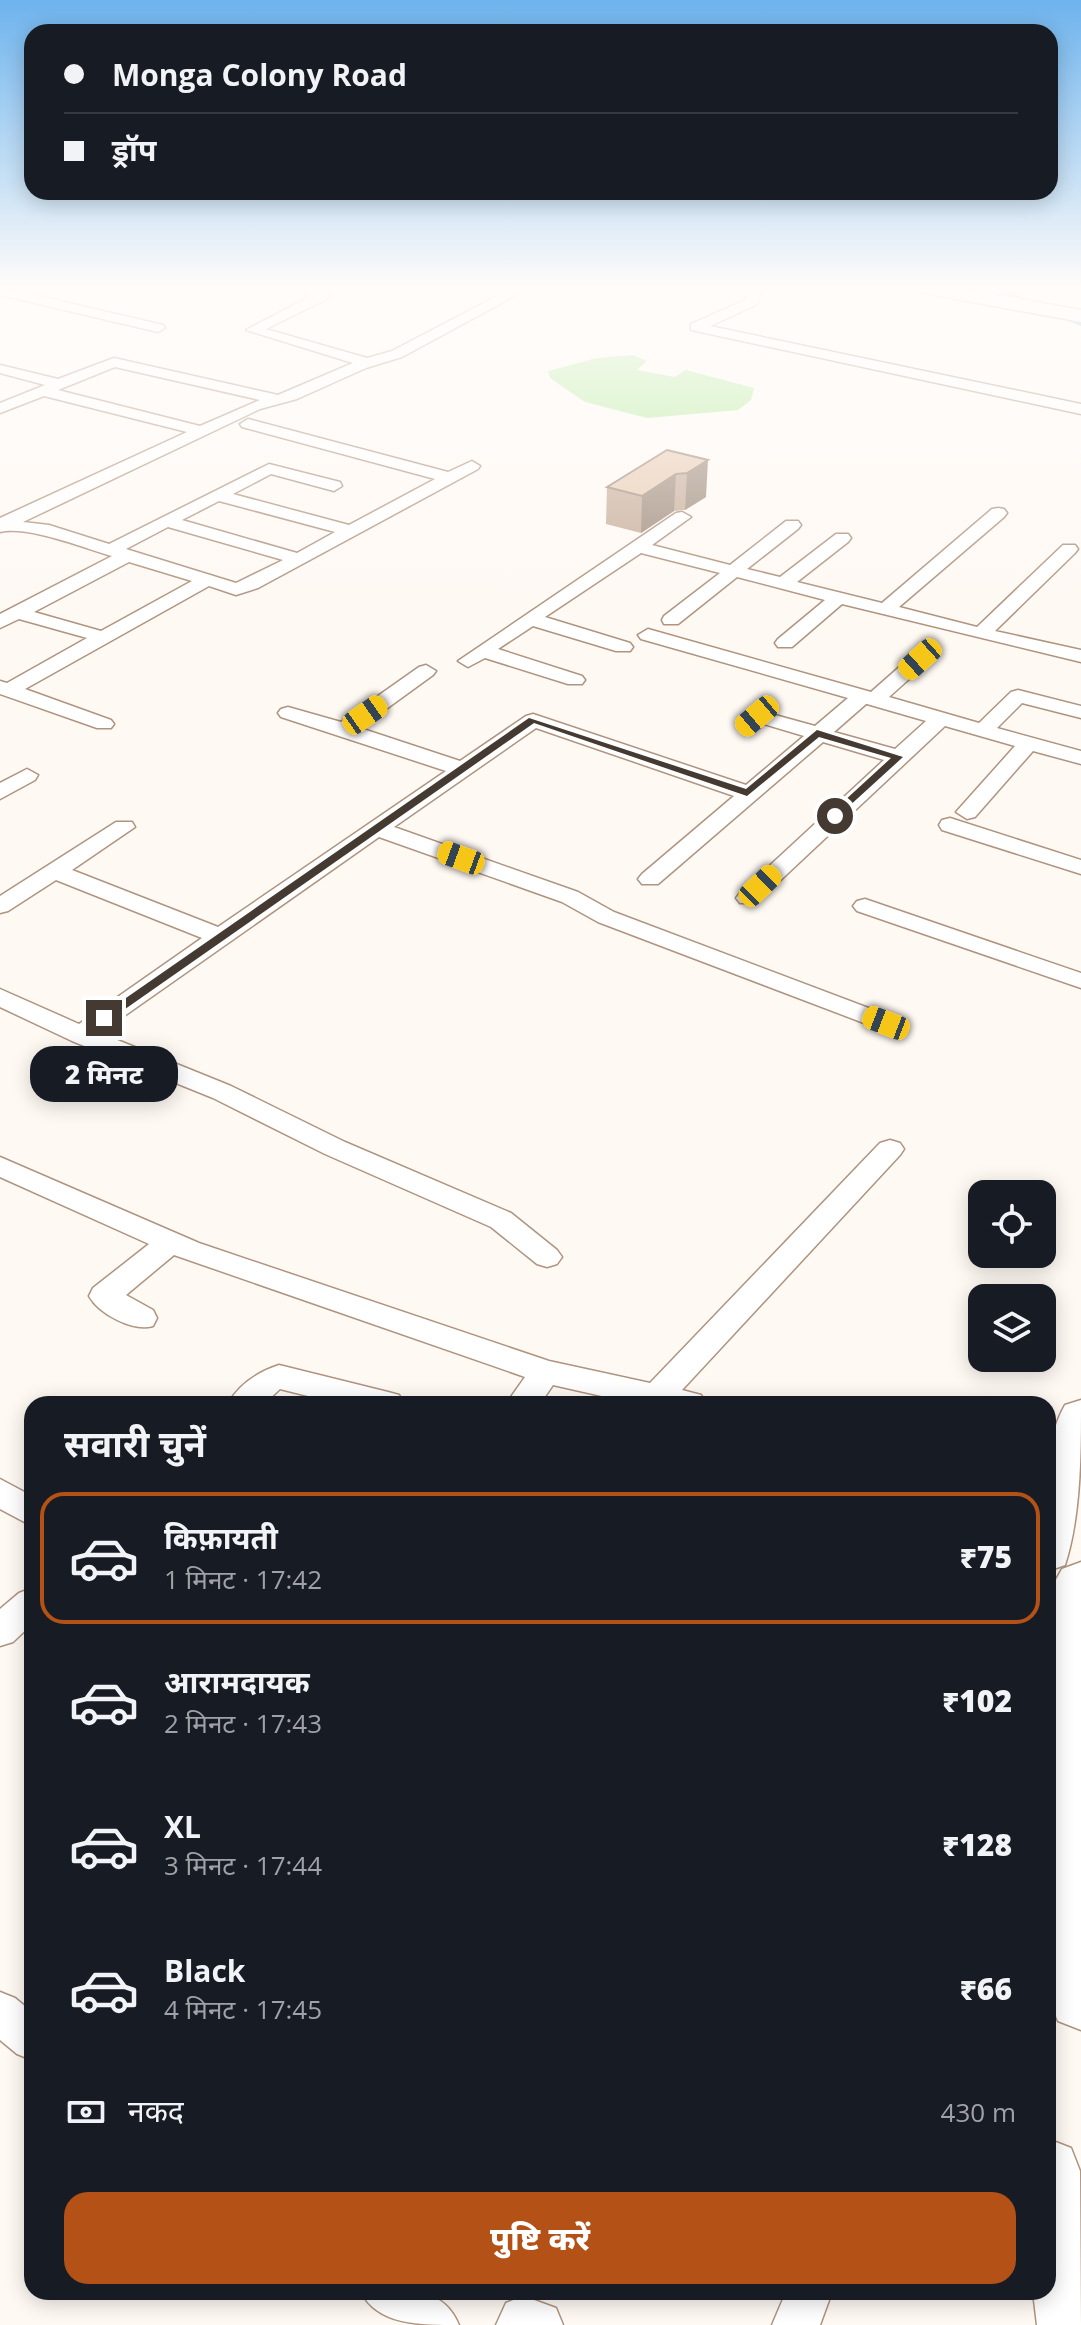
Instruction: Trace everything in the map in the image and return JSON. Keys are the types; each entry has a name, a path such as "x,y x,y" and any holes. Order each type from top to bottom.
{"highway":[{"path":"1081,1585 1065,1769 1081,1998"}],"main road":[{"path":"1056,1514 1081,1417"},
{"path":"1056,2214 1072,2299"}],"street":[{"path":"3,405 33,394"},
{"path":"57,394 202,431"},
{"path":"246,394 280,401"},
{"path":"0,541 18,521 255,406 294,394"},
{"path":"1013,394 1081,409"},
{"path":"18,521 248,424 272,412 280,401"},
{"path":"248,424 450,478"},
{"path":"18,521 228,587 244,587 472,466"},
{"path":"0,622 166,521 269,469 334,486"},
{"path":"217,495 351,531"},
{"path":"886,609 998,513"},
{"path":"575,680 476,656 682,517"},
{"path":"166,521 299,559"},
{"path":"671,620 792,525"},
{"path":"783,584 842,538"},
{"path":"636,546 981,634 1081,656"},
{"path":"981,634 1069,549"},
{"path":"6,692 207,580"},
{"path":"785,643 839,597"},
{"path":"18,613 103,637"},
{"path":"531,619 623,647"},
{"path":"648,635 1081,758"},
{"path":"650,879 817,733 920,659"},
{"path":"344,730 426,671"},
{"path":"803,679 750,722 817,733 898,757"},
{"path":"6,692 104,724"},
{"path":"981,732 1018,696 1081,712"},
{"path":"288,713 462,769"},
{"path":"81,1035 218,936 379,829 533,720 747,793"},
{"path":"748,898 939,720"},
{"path":"1028,744 958,818 1081,867"},
{"path":"0,792 27,775"},
{"path":"0,906 124,827"},
{"path":"379,829 570,897 606,917 886,1023"},
{"path":"54,871 218,936"},
{"path":"865,906 1081,981"},
{"path":"0,997 81,1035 222,1092 335,1148 501,1220 547,1257"},
{"path":"0,1166 171,1242 546,1372 657,1396 890,1149"},
{"path":"142,1318 104,1296 171,1242"},
{"path":"528,1396 546,1372"},
{"path":"253,1396 270,1380 279,1377 356,1396"},
{"path":"0,1492 24,1508"},
{"path":"0,1631 24,1610"},
{"path":"0,2013 24,2032"},
{"path":"396,2300 435,2325"},
{"path":"796,2325 806,2300"},
{"path":"520,2325 523,2320 539,2325"}],"green space":[{"path":"574,394 752,394 751,400 738,410 647,418 585,402"}],"building":[{"path":"667,450 708,460 687,473 676,474 642,496 607,487"}],"route":[{"path":"104,1018 533,720 747,793 817,733 898,757 835,816"}]}
